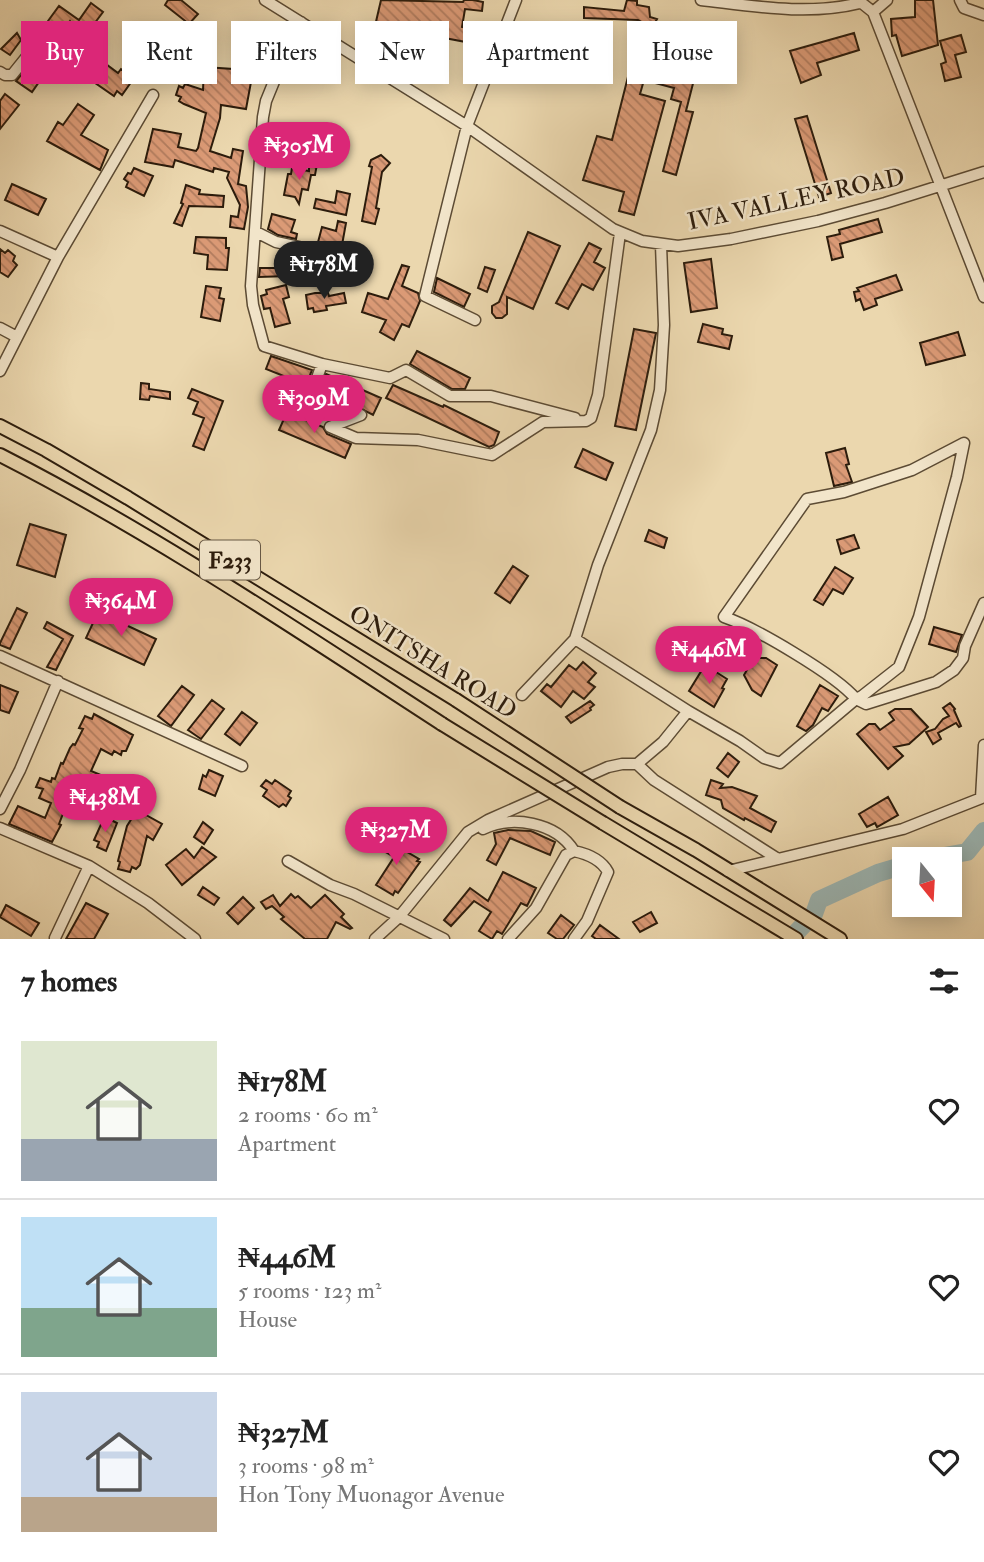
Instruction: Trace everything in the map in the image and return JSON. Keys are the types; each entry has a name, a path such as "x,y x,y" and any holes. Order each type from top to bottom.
{"main road":[{"name":"ONITSHA ROAD","path":"0,426 128,498 456,700 620,807 841,939"},
{"name":"ONITSHA ROAD","path":"0,455 48,479 128,526 442,724 796,939"}],"street":[{"name":"IVA VALLEY ROAD","path":"265,0 299,21"},
{"path":"475,320 425,296 467,127 516,0"},
{"path":"701,0 783,9 832,8 859,1 873,12 984,297"},
{"path":"873,12 887,0"},
{"path":"960,0 964,8 984,15"},
{"name":"IVA VALLEY ROAD","path":"341,47 467,127 621,233 642,242 678,246 781,228 845,214 943,187 984,172"},
{"path":"0,72 12,75 21,64"},
{"path":"274,84 266,101 251,295 264,346 322,364 390,378 406,370 450,396 491,396 586,421"},
{"path":"0,371 58,257 153,95"},
{"path":"0,231 58,257"},
{"path":"257,232 276,242 299,247 324,261"},
{"path":"322,364 312,392 361,415 330,427 356,438 418,440 492,456 543,422 586,421 591,418 598,395 621,233"},
{"path":"522,695 575,639 598,565 651,430 660,390 664,325 660,245"},
{"path":"0,328 17,337"},
{"path":"575,639 764,758 780,763 788,759 856,699 899,667 919,617 964,443 912,470 844,492 807,499 724,617 740,622 824,672 856,699 866,704 944,678 963,658 969,636 984,603"},
{"path":"0,656 242,766"},
{"path":"0,809 20,770 58,681"},
{"path":"375,939 399,916 468,832 488,820 608,767 637,764 663,741 688,710"},
{"path":"728,870 903,828 982,798 984,745"},
{"path":"637,764 654,780 778,859"},
{"path":"468,832 500,823 526,823 553,830 568,841 570,853 536,908 508,939"},
{"path":"0,828 89,866 148,903 195,939"},
{"path":"570,853 591,856 603,864 608,872 587,921 574,939"},
{"path":"288,861 330,885 444,939"},
{"path":"55,938 89,866"}],"building":[{"path":"168,0 181,0 198,14 192,21 185,21 165,5"},
{"path":"381,0 483,2 482,11 465,9 463,41 449,39 449,21 376,21"},
{"path":"627,0 637,1 637,5 649,7 650,17 657,19 640,21 584,18 584,7 624,11"},
{"path":"915,0 933,0 938,45 902,56 896,35 892,36 891,19 915,17"},
{"path":"91,3 103,12 96,21 48,21 59,6 79,20"},
{"path":"17,33 21,40 10,55 1,49"},
{"path":"854,33 859,50 817,63 821,75 801,83 790,51"},
{"path":"961,35 966,52 955,55 961,77 945,81 941,64 946,62 940,41"},
{"path":"108,66 118,73 122,70 122,84 130,84 122,95 117,91 114,96 97,84 108,84"},
{"path":"217,68 231,69 231,84 251,84 246,109 221,105 210,151 231,158 233,149 243,151 238,184 246,186 248,207 244,229 230,227 231,216 238,217 240,205 227,178 229,172 214,168 213,172 175,160 173,167 145,162 153,129 181,134 178,147 196,151 206,113 179,101 181,97 176,95 179,86 183,88 185,84 203,90 203,84 217,84"},
{"path":"21,75 21,84 38,84 32,92 16,81"},
{"path":"627,81 627,84 643,84 640,94 665,101 634,215 619,211 624,192 583,180 597,136 612,140"},
{"path":"659,84 693,84 686,111 693,112 676,175 663,171 681,102 671,99 674,88"},
{"path":"5,94 19,105 0,129 0,101"},
{"path":"78,104 94,115 81,135 108,150 100,170 47,141 58,122 63,125"},
{"path":"807,116 831,193 819,197 795,119"},
{"path":"276,126 289,135 288,150 269,149 269,131 274,131"},
{"path":"381,155 390,163 382,172 375,224 362,221 372,167 369,166 371,160"},
{"path":"309,164 317,164 315,175 311,175 308,190 302,189 299,204 295,197 284,195 288,174 291,174 292,168 309,171"},
{"path":"134,168 153,176 144,196 126,187 128,182 124,179"},
{"path":"12,184 46,199 38,215 5,200"},
{"path":"186,185 200,190 199,194 224,196 223,207 189,206 182,226 174,223 183,204 181,203"},
{"path":"337,191 350,194 346,215 314,208 316,199 335,203"},
{"path":"272,214 295,220 291,232 297,234 296,239 278,235 268,229"},
{"path":"878,219 882,232 840,244 843,257 832,260 827,237 840,234 839,230"},
{"path":"338,221 346,223 340,256 332,255 333,250 317,246 322,227 336,231"},
{"path":"528,232 560,246 533,309 507,297 507,314 496,318 492,313 492,306 499,302"},
{"path":"196,237 226,238 226,248 229,248 227,270 207,269 208,255 194,253"},
{"path":"589,243 601,249 594,262 605,268 593,290 582,284 568,309 556,303"},
{"path":"0,249 5,253 8,250 15,256 13,261 17,265 8,277 0,272"},
{"path":"711,259 717,308 691,312 684,263"},
{"path":"277,261 288,261 288,276 259,277 260,268 277,268"},
{"path":"402,265 409,267 402,286 418,293 420,301 409,327 402,324 394,340 380,332 386,320 362,312 368,293 388,299"},
{"path":"485,267 495,270 487,292 478,288"},
{"path":"896,275 902,290 875,299 877,305 864,310 860,299 856,301 854,292 859,291 857,288"},
{"path":"437,278 470,294 464,307 434,292"},
{"path":"286,285 289,297 283,299 290,323 275,327 270,308 264,309 261,296 267,294 266,290"},
{"path":"206,286 221,288 219,298 224,299 220,321 201,317"},
{"path":"328,293 329,296 344,293 346,303 326,306 327,310 314,312 313,308 308,309 306,295"},
{"path":"703,324 723,329 722,334 732,336 729,349 698,342"},
{"path":"634,329 656,333 636,430 615,426"},
{"path":"958,332 965,355 926,365 920,343"},
{"path":"417,351 470,378 465,389 452,389 410,364"},
{"path":"271,356 312,370 306,385 266,369"},
{"path":"326,374 381,398 373,415 321,388"},
{"path":"141,383 149,384 149,389 170,392 170,399 150,396 149,400 140,399"},
{"path":"393,385 443,407 444,405 499,432 494,445 489,447 386,398"},
{"path":"192,389 223,401 204,450 193,446 204,418 193,414 198,402 188,398"},
{"path":"287,412 323,427 327,434 351,444 345,458 279,430"},
{"path":"845,448 849,464 846,465 852,482 834,486 826,453"},
{"path":"583,449 613,463 606,480 575,467"},
{"path":"30,524 66,535 55,577 17,565"},
{"path":"649,530 667,538 664,548 645,541"},
{"path":"854,535 859,548 841,554 837,540"},
{"path":"513,566 528,576 510,603 495,593"},
{"path":"835,567 853,578 843,594 833,589 823,605 814,600"},
{"path":"17,608 27,613 10,649 0,643"},
{"path":"98,612 156,639 144,665 86,638"},
{"path":"47,622 73,636 56,670 47,667 63,639 44,628"},
{"path":"934,627 962,635 956,652 929,644"},
{"path":"754,658 766,658 777,665 761,696 752,690 744,675"},
{"path":"583,662 596,673 588,682 595,687 584,699 573,691 561,707 541,691 547,684 551,687 569,665 576,670"},
{"path":"705,665 727,679 714,707 689,691"},
{"path":"0,685 18,692 9,713 0,710"},
{"path":"820,685 838,696 828,711 822,708 813,725 806,731 797,726"},
{"path":"182,686 194,695 171,726 158,716"},
{"path":"212,700 224,709 201,739 188,730"},
{"path":"590,701 594,705 591,710 571,723 566,717"},
{"path":"950,703 961,726 956,723 938,733 941,739 933,744 926,732 935,729 949,716 943,708"},
{"path":"895,709 911,709 928,727 909,744 894,747 903,756 888,769 857,734 869,724 875,724 880,730 894,720 889,713"},
{"path":"242,712 257,723 240,745 225,734"},
{"path":"94,714 133,735 126,751 122,751 121,755 114,751 112,755 101,749 91,771 120,783 114,797 100,790 90,815 66,806 59,824 61,825 52,842 9,824 18,806 45,818 51,803 39,798 43,789 36,787 40,778 51,782 52,778 55,779 61,763 63,764 83,729 79,728 85,716 92,719"},
{"path":"728,753 739,762 728,777 717,768"},
{"path":"209,770 223,776 215,796 199,789 203,775 206,777"},
{"path":"266,780 272,784 275,780 291,791 288,796 291,798 286,806 283,804 279,807 263,796 267,790 261,786"},
{"path":"711,780 723,784 720,788 732,787 757,796 750,808 776,822 771,832 723,808 721,800 706,795"},
{"path":"888,797 898,815 877,827 875,823 867,827 859,814"},
{"path":"137,810 162,824 153,840 147,836 140,865 136,869 132,867 130,872 118,869 118,861 127,826"},
{"path":"109,819 117,823 106,851 97,847 99,842 94,840 103,820 108,822"},
{"path":"203,822 213,830 204,844 194,837"},
{"path":"399,822 420,825 417,843 396,840"},
{"path":"508,830 531,831 555,842 550,855 510,838 496,865 487,860 496,844 494,833"},
{"path":"375,836 395,845 420,862 398,893 395,891 393,895 376,885 394,857 370,843"},
{"path":"202,847 216,857 182,885 166,865 186,849 194,858"},
{"path":"503,872 536,888 527,906 521,903 502,934 497,931 492,939 479,931 491,912 474,901 451,926 444,920 470,888 488,901"},
{"path":"203,887 219,898 214,905 198,895"},
{"path":"291,894 295,898 298,896 311,908 325,895 344,914 341,917 352,928 336,922 327,939 305,939 281,919 284,917 272,906 266,909 261,902 273,895 280,906"},
{"path":"243,897 254,908 238,924 227,913"},
{"path":"86,903 108,914 94,939 66,939"},
{"path":"6,905 39,923 31,936 0,917"},
{"path":"651,912 657,923 640,932 633,922"},
{"path":"561,915 574,925 563,939 557,939 548,933"},
{"path":"600,925 619,939 596,939 592,936"}],"waterway":[{"path":"962,853 967,852 984,831"},
{"path":"790,939 814,914 819,900 892,869"}]}
